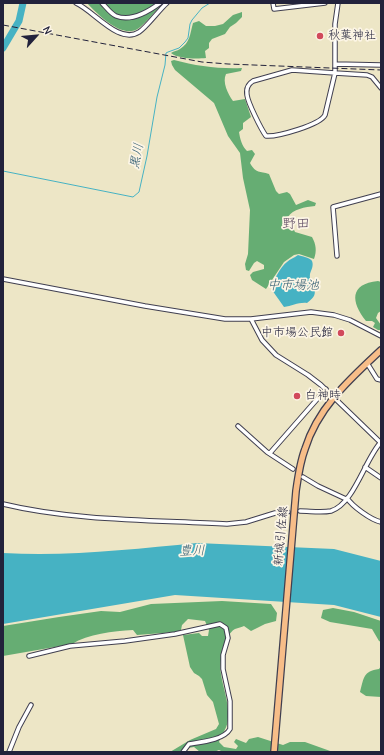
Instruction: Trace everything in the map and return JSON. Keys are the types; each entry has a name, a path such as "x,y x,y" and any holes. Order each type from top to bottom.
{"main road":[{"name":"新城引佐線","path":"274,752 296,491 305,448 322,413 334,396 381,350"}],"street":[{"path":"76,3 94,14 114,31 127,35 139,32 166,3"},
{"path":"102,3 114,16 133,17 147,12 160,3"},
{"path":"273,3 274,9 325,3"},
{"path":"337,3 335,24 335,73 325,115 321,120 311,125 290,132 266,136 247,95 247,89 253,81 292,70 335,73 367,75 372,77 381,88"},
{"path":"335,64 381,65"},
{"path":"337,256 333,207 381,194"},
{"path":"3,279 226,319 251,319 311,312 334,315 350,320 381,336"},
{"path":"251,319 262,340 276,355 308,375 326,389 381,442 346,498 332,510 325,512 300,511"},
{"path":"367,363 377,379 381,380"},
{"path":"270,453 326,389"},
{"path":"238,426 270,453 293,469"},
{"path":"365,467 381,478"},
{"path":"304,477 318,486 346,498 356,508 381,522"},
{"path":"3,504 79,516 227,524 246,522 275,513 288,512"},
{"path":"29,656 70,646 125,641 175,634 220,624 226,628 228,638 223,655 223,669 230,701 230,729 226,734 209,741 189,744 183,752"},
{"path":"9,752 19,727 31,705"}],"green space":[{"path":"87,3 163,3 139,28 133,31 126,31 118,29 104,19"},
{"path":"242,12 242,17 230,27 225,34 212,39 209,43 209,48 205,51 206,58 183,57 171,53 180,49 186,44 193,23 199,21 206,26 215,26 223,24 233,15"},
{"path":"174,60 208,67 242,68 241,71 226,74 225,84 233,101 245,99 251,117 243,123 243,129 239,132 245,149 247,151 252,150 255,154 250,163 252,167 258,172 269,174 276,191 279,194 287,192 290,194 296,205 308,200 316,203 315,206 296,210 288,217 295,232 312,237 316,248 314,259 299,254 294,255 284,262 266,289 252,280 250,275 253,272 264,269 264,265 257,261 249,271 246,270 245,264 248,254 250,210 243,178 240,153 228,136 214,103 175,70 171,61"},
{"path":"378,281 381,282 381,311 378,313 376,318 381,325 380,330 373,327 375,323 372,321 366,321 357,307 356,301 358,290 362,286"},
{"path":"222,601 271,604 277,613 276,621 265,624 251,631 244,626 235,629 231,632 225,643 221,669 228,706 228,721 219,742 224,747 236,749 238,746 234,742 236,739 246,743 249,739 258,737 283,745 290,742 305,742 333,752 223,752 219,750 214,752 200,752 194,747 188,748 182,752 170,752 190,740 216,729 219,724 213,702 207,695 202,679 194,673 190,667 183,635 199,633 202,636 208,636 209,630 205,621 188,619 182,625 181,630 176,632 137,635 133,630 109,632 93,635 72,644 3,656 3,626 101,611 120,612 151,604"},
{"path":"333,608 354,612 381,621 381,642 372,629 330,622 321,618 323,610"},
{"path":"381,666 381,697 366,696 360,692 365,676 370,671 379,669"}],"water":[{"name":"中市場池","path":"298,255 308,258 313,263 310,278 315,292 312,299 307,303 284,307 272,290 272,287 277,274 282,267"},
{"name":"豊川","path":"197,543 334,549 381,561 381,617 334,605 175,595 3,624 3,553 76,553"}],"waterway":[{"path":"3,48 19,21 23,3"},
{"name":"黒川","path":"3,171 133,197 139,192 157,97 165,65 166,53 179,48 185,42 188,38 192,20 202,8 210,3"}],"railway":[{"path":"3,25 202,62 381,70"}],"place":[{"name":"秋葉神社","path":"320,36"},
{"name":"中市場公民館","path":"341,333"},
{"name":"白神時","path":"297,396"}],"district":[{"name":"野田","path":"296,224"}]}
